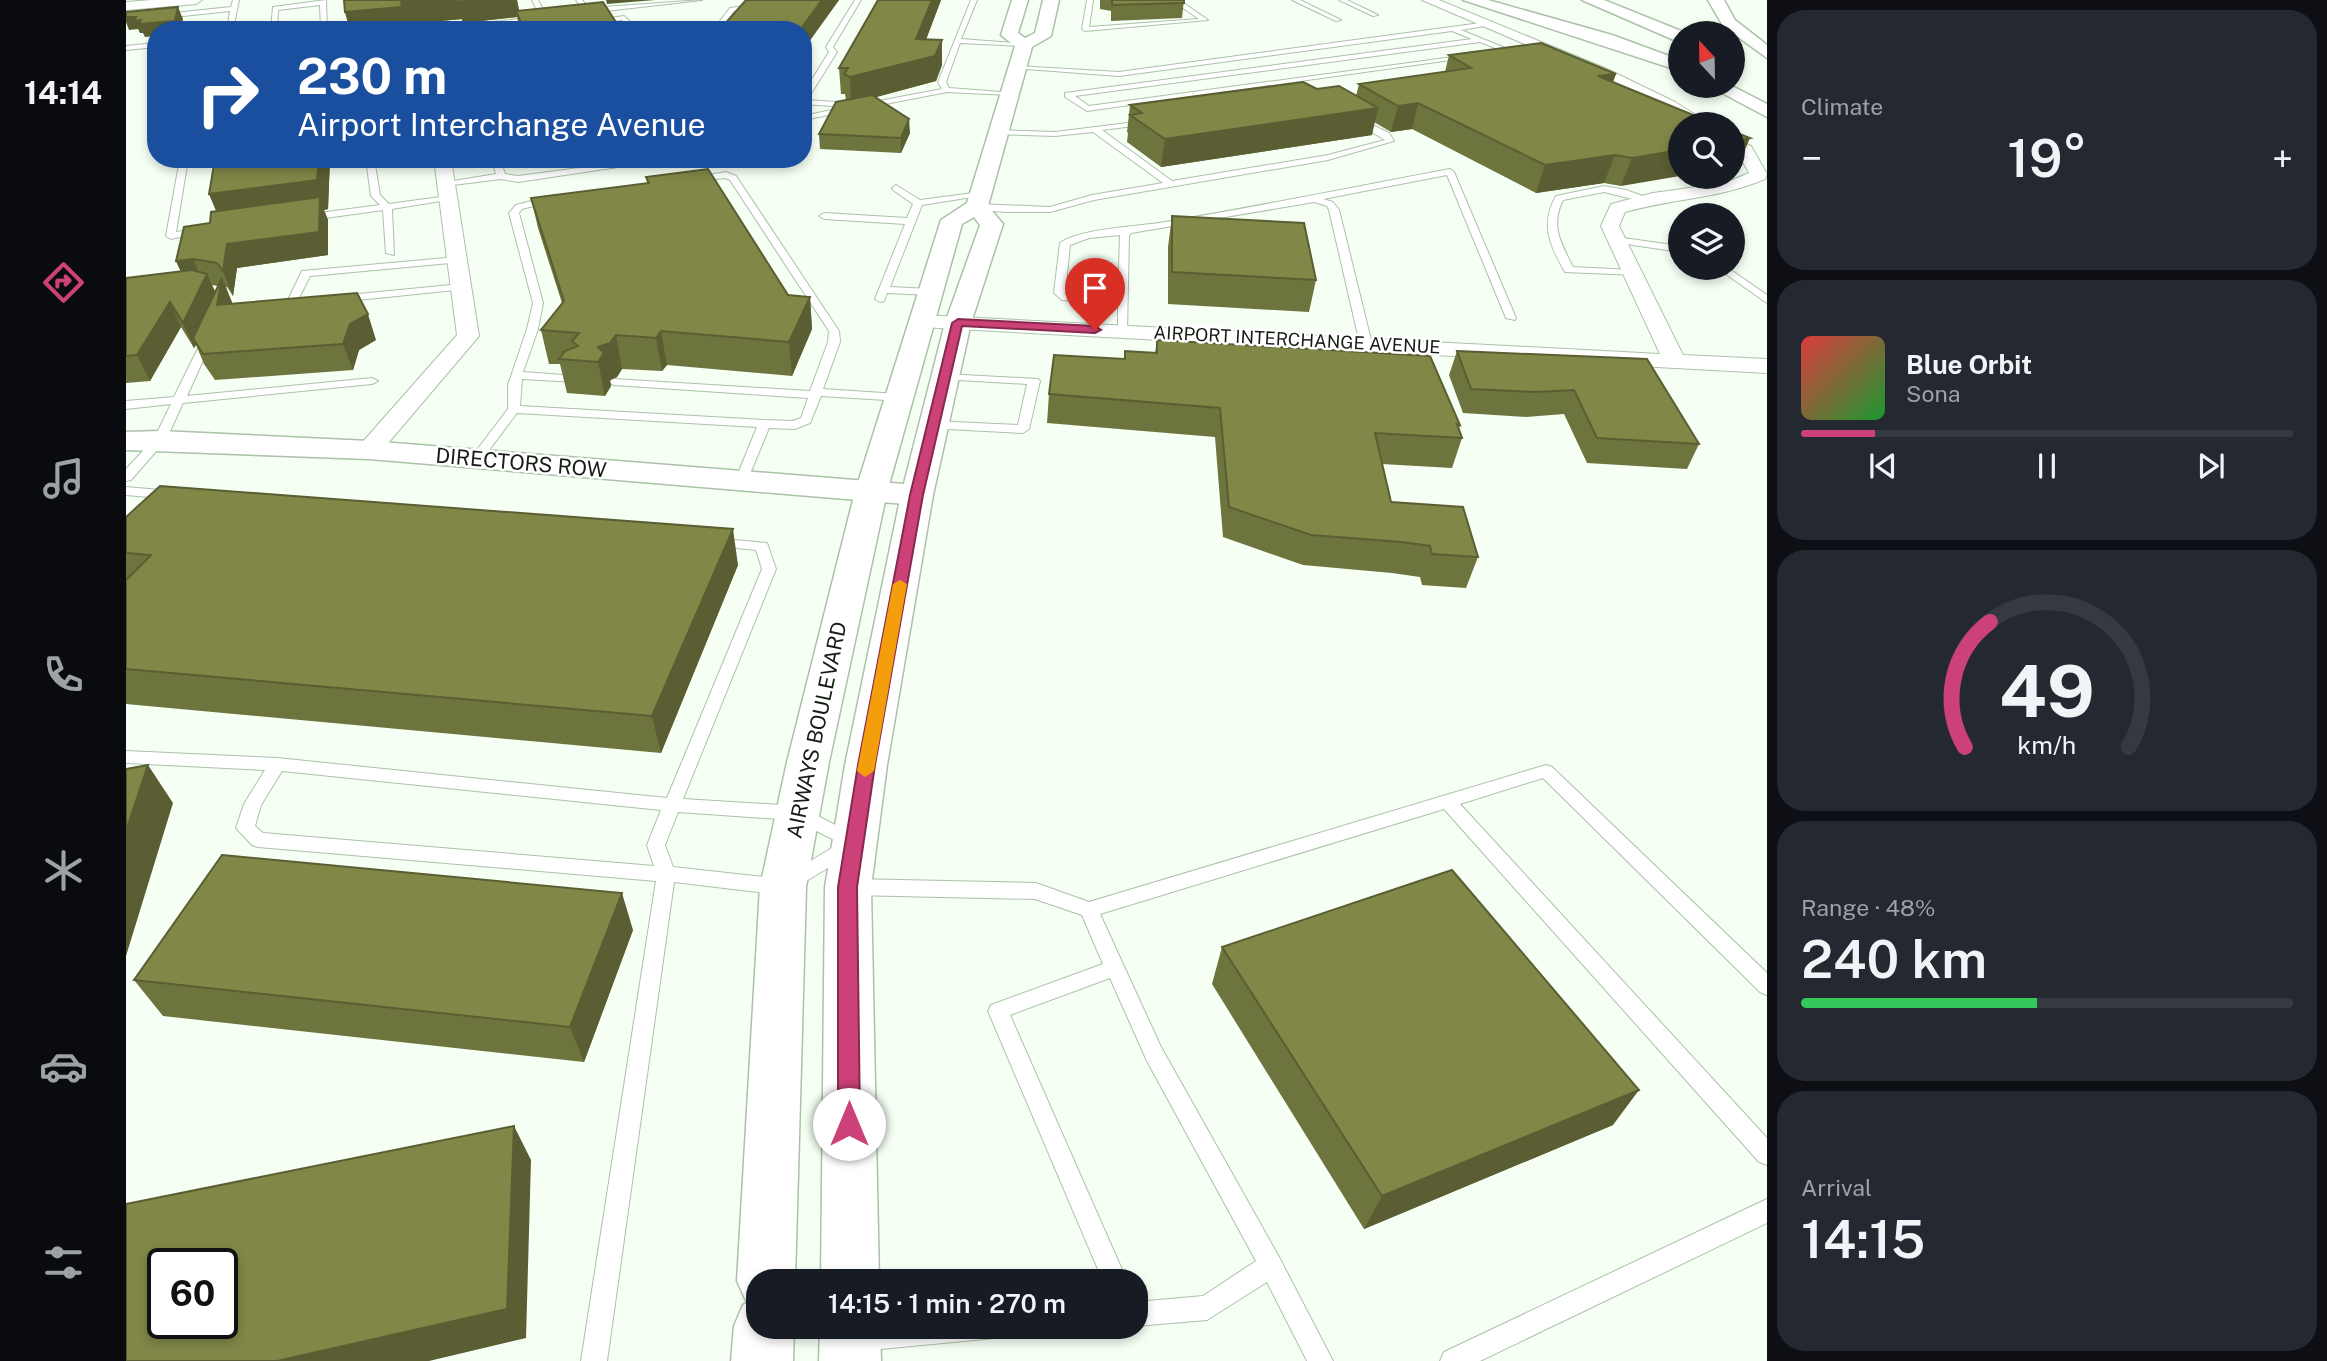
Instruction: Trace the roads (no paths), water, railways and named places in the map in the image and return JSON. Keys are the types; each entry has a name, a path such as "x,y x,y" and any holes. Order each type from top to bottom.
{"main road":[{"path":"1020,0 1009,35 1024,44"},
{"path":"1024,44 1043,36 1051,0"},
{"path":"1471,0 1606,38 1668,61"},
{"path":"1716,0 1717,8 1734,27 1767,53"},
{"path":"1585,7 1668,32"},
{"path":"1585,7 1668,46"},
{"path":"850,1269 851,865 916,495 958,323 992,224 979,201 1024,44"},
{"path":"1745,86 1767,99"},
{"path":"1742,98 1767,111"},
{"name":"AIRWAYS BOULEVARD","path":"767,1269 783,887 871,492 952,220 979,201"},
{"name":"DIRECTORS ROW","path":"126,441 160,440 369,450 916,495"},
{"path":"762,1361 763,1339"}],"street":[{"path":"126,6 196,0"},
{"path":"1429,0 1643,90 1681,112"},
{"path":"1745,150 1759,175 1745,181"},
{"path":"369,450 468,337 443,168"},
{"path":"1674,359 1610,226 1617,208 1648,200 1723,189"},
{"name":"AIRPORT INTERCHANGE AVENUE","path":"920,321 1123,331 1172,340 1319,350 1366,344 1767,366"}],"lane":[{"path":"232,21 236,0"},
{"path":"518,21 537,19 543,15 535,0"},
{"path":"579,0 587,10 699,0"},
{"path":"812,86 833,52 828,47 858,0"},
{"path":"947,90 942,82 974,0"},
{"path":"1090,0 1085,29 1205,20 1179,2 1128,0"},
{"path":"1295,0 1338,20"},
{"path":"1342,0 1375,15"},
{"path":"274,21 275,8 323,1 324,21"},
{"path":"723,21 732,9 770,5"},
{"path":"126,20 234,9"},
{"path":"591,21 624,18 627,21"},
{"path":"1017,68 1119,74 1488,24"},
{"path":"1453,29 1481,40 1508,51 1087,109 1068,95 1481,40"},
{"path":"957,41 1024,44"},
{"path":"126,48 147,46"},
{"path":"1202,61 1248,87"},
{"path":"812,116 947,90 1010,93"},
{"path":"812,102 872,106"},
{"path":"896,188 918,204 979,201 1036,212 1070,208 1092,198 1170,183 1328,157 1390,141 1386,135 1342,110"},
{"path":"999,132 1055,134 1161,120"},
{"path":"1095,129 1170,183"},
{"path":"182,168 171,236 211,230"},
{"path":"371,168 376,196 387,207 391,253"},
{"path":"499,168 502,176"},
{"path":"292,220 387,207 502,176 518,180 604,168"},
{"path":"1124,302 1062,297 1059,293 1065,243 1088,235 1128,231 1450,172 1511,318"},
{"path":"514,409 764,424 801,424 806,420 835,342 834,331 740,187 726,175 677,180"},
{"path":"726,189 740,187"},
{"path":"1632,273 1569,270 1551,231 1549,215 1559,198 1595,188 1613,187 1648,200"},
{"path":"514,409 511,400 537,318 538,303 514,213 519,207 561,197"},
{"path":"1305,199 1323,201 1334,210 1366,344"},
{"path":"918,204 882,294 930,292"},
{"path":"516,218 529,216"},
{"path":"824,216 910,221"},
{"path":"1123,331 1124,236 1128,231"},
{"path":"1616,240 1668,247"},
{"path":"457,260 306,273 292,302 461,287"},
{"path":"1739,280 1767,300"},
{"path":"126,477 160,440 216,321"},
{"path":"518,375 577,379"},
{"path":"933,425 1023,429 1039,379 945,377"},
{"path":"126,405 372,381"},
{"path":"614,382 898,398"},
{"path":"476,459 514,409"},
{"path":"741,481 764,424"},
{"path":"126,491 181,496"},
{"path":"594,1361 666,874 656,845 769,569 762,546 692,540"},
{"path":"126,757 277,764 672,805 798,813 851,865"},
{"path":"277,764 253,804 245,828 258,840 666,874 783,887 851,865 1036,891 1089,910 1546,771 1767,986"},
{"path":"1447,801 1767,1154"},
{"path":"1089,910 1154,1054 1271,1265 1320,1361"},
{"path":"1110,1269 998,1011 1115,968"},
{"path":"1453,1361 1767,1211"},
{"path":"1148,1313 1207,1308 1271,1265"},
{"path":"850,1342 877,1339"}]}
